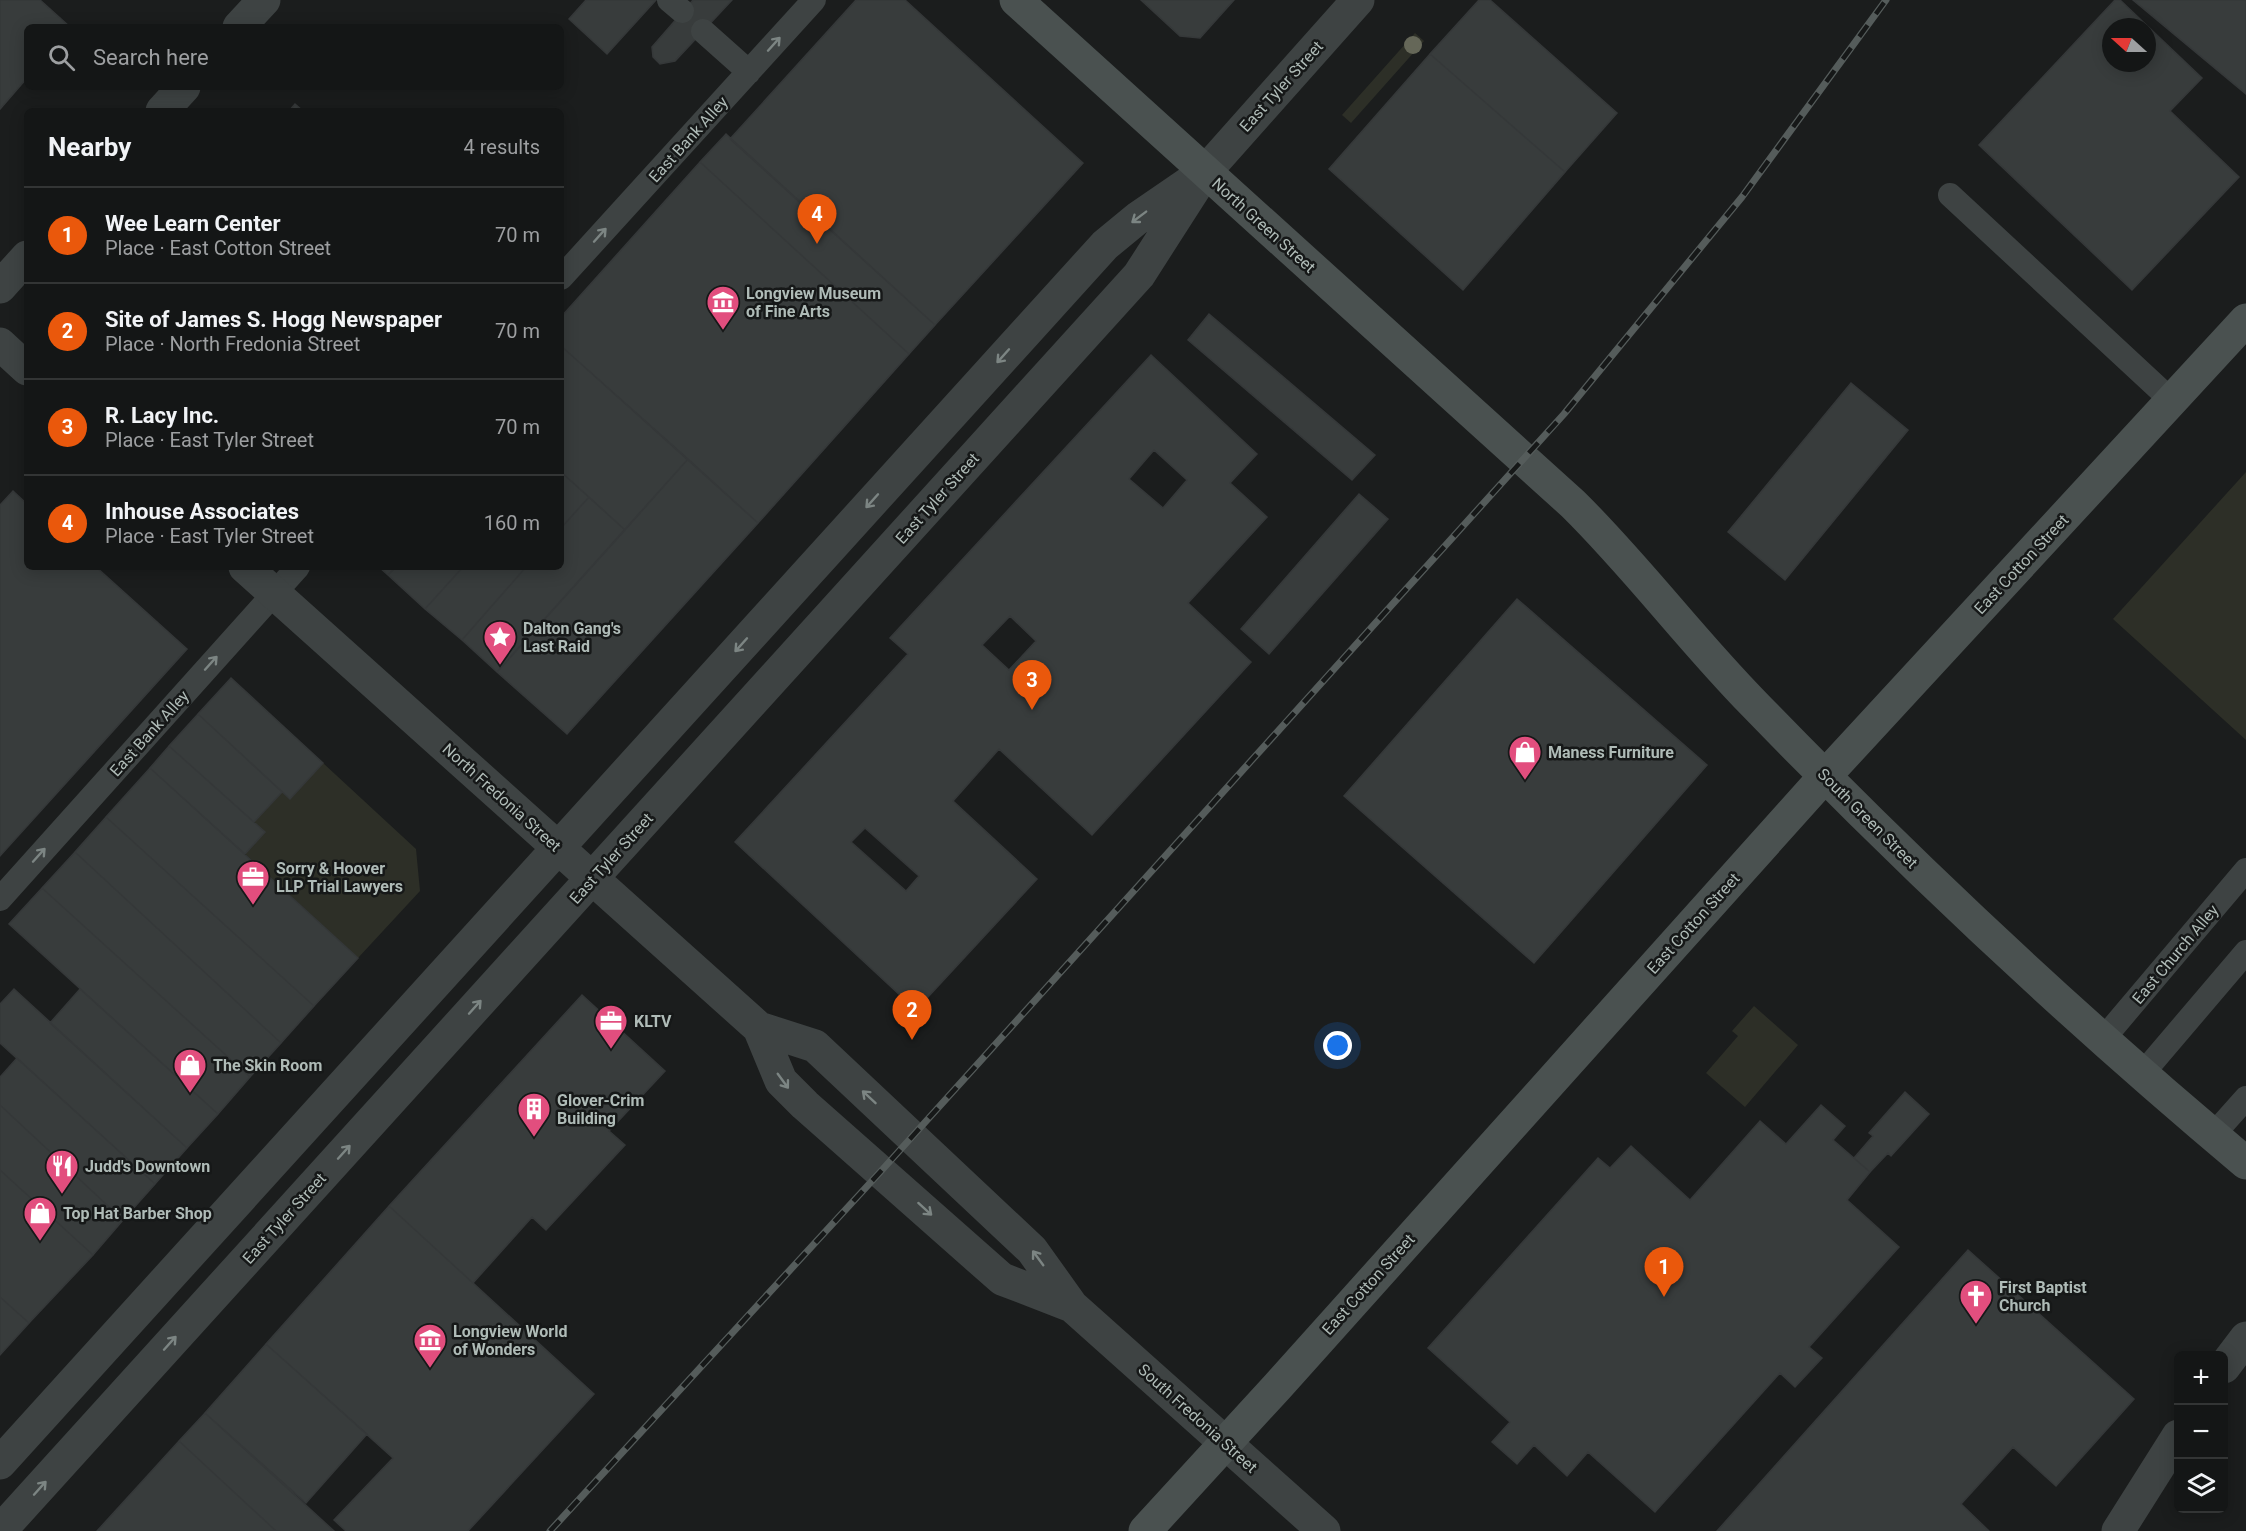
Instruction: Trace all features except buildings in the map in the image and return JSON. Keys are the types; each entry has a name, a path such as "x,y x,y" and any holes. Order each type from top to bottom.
{"street":[{"path":"242,24 264,0"},
{"name":"North Green Street","path":"1016,0 1514,449"},
{"name":"East Tyler Street","path":"0,1531 1139,274 1205,172 1358,0"},
{"path":"165,108 181,90"},
{"name":"East Tyler Street","path":"0,1463 1105,245 1138,217 1205,172"},
{"path":"0,287 24,261"},
{"name":"East Cotton Street","path":"1145,1531 1825,776 2246,320"},
{"path":"0,344 24,366"},
{"name":"South Green Street","path":"1514,449 1597,527 1702,650 1893,844 2104,1038 2246,1162"},
{"name":"North Fredonia Street","path":"248,570 759,1028 814,1046 911,1137"},
{"name":"North Fredonia Street","path":"759,1028 781,1081 882,1170"},
{"name":"South Fredonia Street","path":"911,1137 1032,1250 1072,1306 1324,1531"},
{"name":"South Fredonia Street","path":"882,1170 1002,1278 1072,1306"},
{"path":"2228,1361 2246,1338"},
{"path":"2118,1531 2174,1442"}],"lane":[{"name":"East Bank Alley","path":"564,275 814,0"},
{"path":"703,31 749,72"},
{"path":"1950,195 2172,401"},
{"name":"East Bank Alley","path":"0,899 295,570"},
{"name":"East Church Alley","path":"2104,1038 2246,870"},
{"path":"2143,1073 2246,952"},
{"path":"2213,1135 2246,1098"}],"shaded area":[{"path":"1415,33 1424,41 1351,123 1342,115"},
{"path":"2246,472 2246,740 2113,619"},
{"path":"323,763 416,849 420,891 358,958 245,854 265,832 254,822 282,792 290,799"},
{"path":"1754,1006 1798,1045 1745,1107 1706,1073 1738,1036 1732,1031"}],"railway":[{"path":"550,1531 882,1170 1564,414 1742,197 1886,0"}],"place":[{"name":"Inhouse Associates","path":"817,244"},
{"name":"Longview Museum of Fine Arts","path":"723,331"},
{"name":"Dalton Gang's Last Raid","path":"500,666"},
{"name":"R. Lacy Inc.","path":"1032,710"},
{"name":"Maness Furniture","path":"1525,781"},
{"name":"Sorry & Hoover LLP Trial Lawyers","path":"253,906"},
{"name":"Site of James S. Hogg Newspaper","path":"912,1040"},
{"name":"KLTV","path":"611,1050"},
{"name":"The Skin Room","path":"190,1094"},
{"name":"Glover-Crim Building","path":"534,1138"},
{"name":"Judd's Downtown","path":"62,1195"},
{"name":"Top Hat Barber Shop","path":"40,1242"},
{"name":"Wee Learn Center","path":"1664,1297"},
{"name":"First Baptist Church","path":"1976,1325"},
{"name":"Longview World of Wonders","path":"430,1369"}]}
